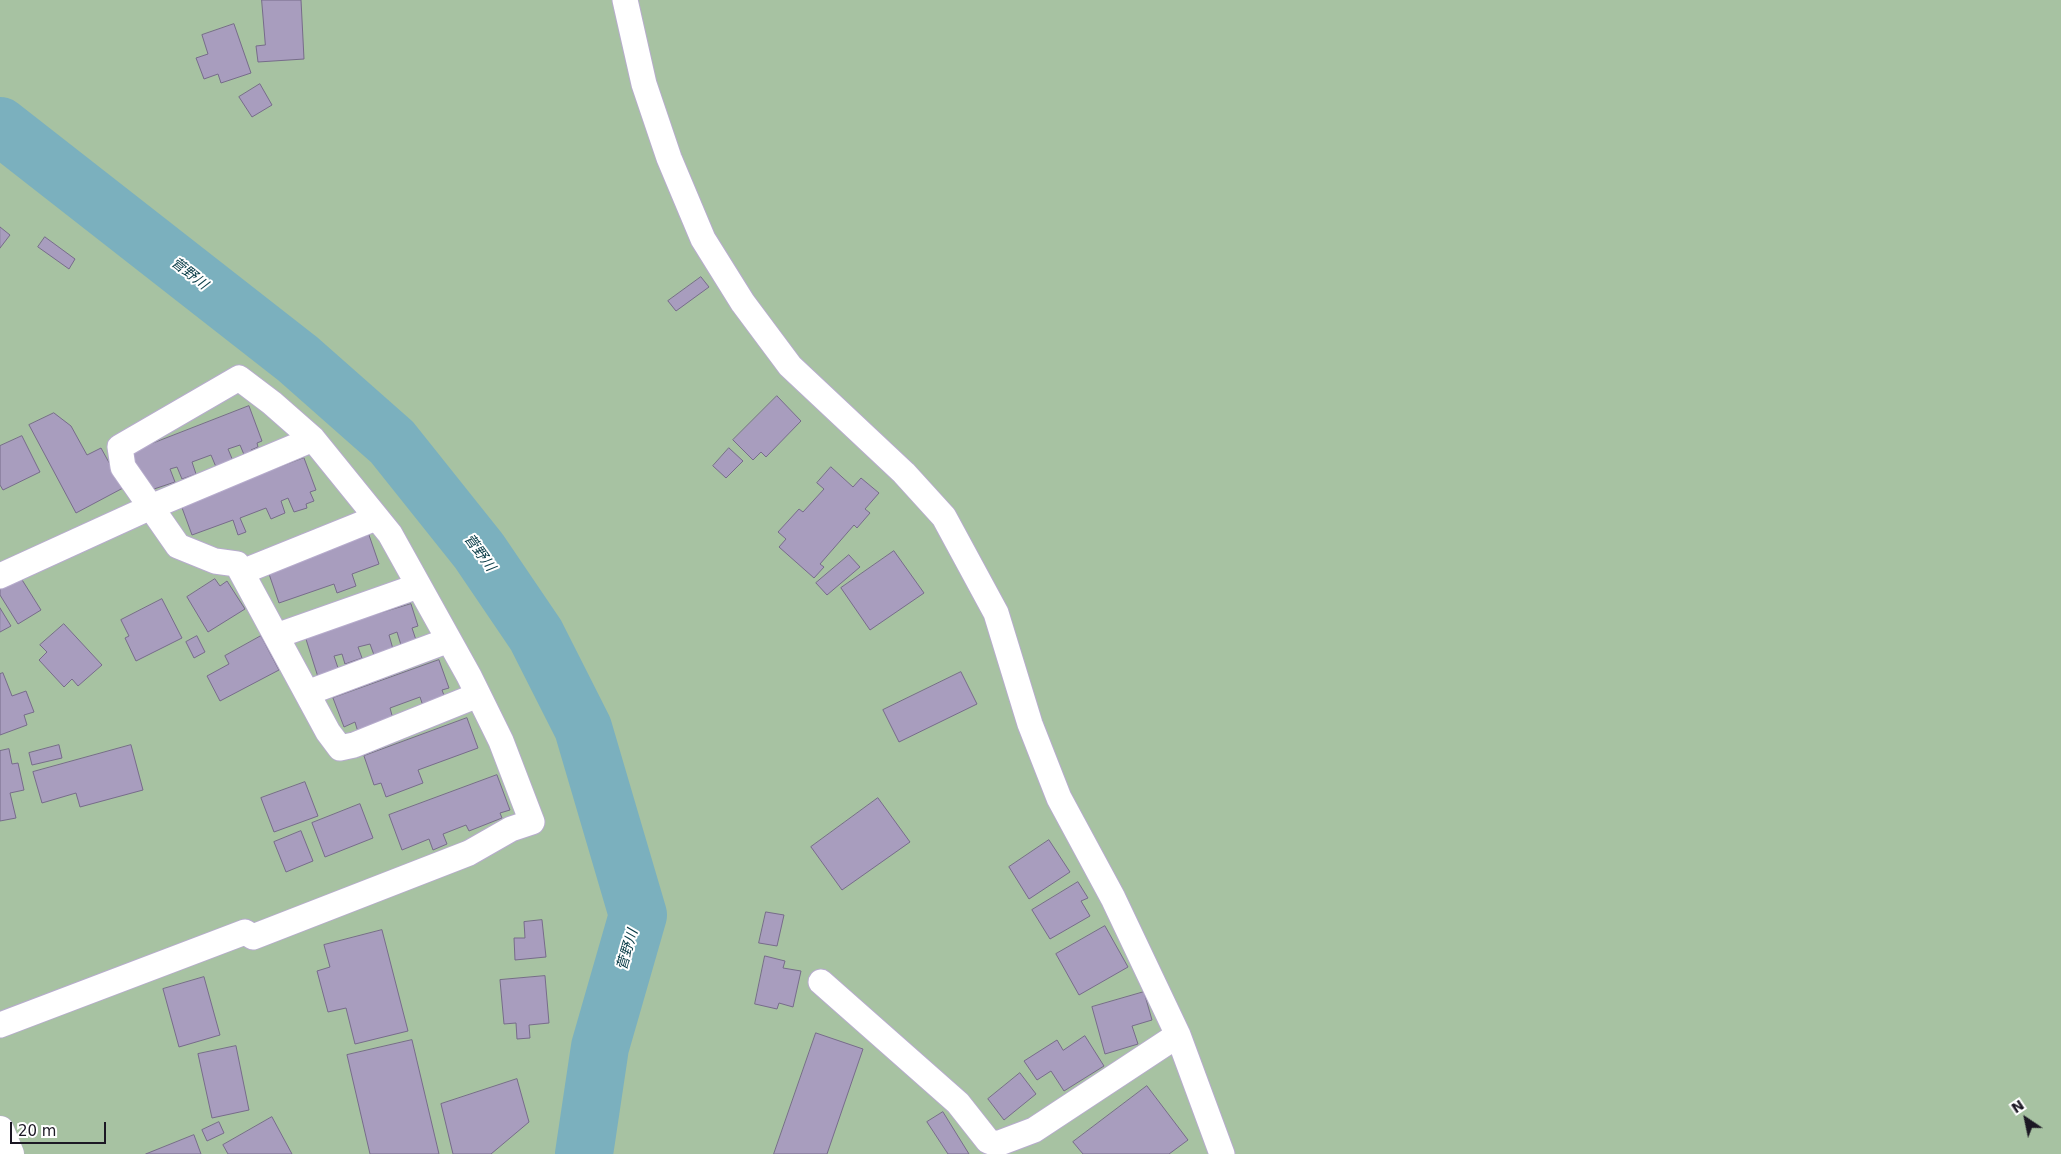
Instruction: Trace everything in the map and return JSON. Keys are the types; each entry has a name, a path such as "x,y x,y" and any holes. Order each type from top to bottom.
{"main road":[{"path":"0,1130 10,1154"}],"street":[{"path":"625,0 644,84 669,158 704,239 742,303 790,366 904,473 944,517 996,613 1030,724 1059,798 1113,898 1178,1035 1222,1154"},
{"path":"0,1025 245,932 253,937 469,853 511,829 532,822 501,741 478,695 449,640 390,534 312,439 272,403 239,378 120,447 123,467 178,546 215,562 238,564 328,732 340,748 354,745 478,695"},
{"path":"0,576 151,507 312,439"},
{"path":"242,572 376,518"},
{"path":"276,636 418,586"},
{"path":"307,693 449,640"},
{"path":"821,982 958,1103 988,1141 998,1144 1034,1130 1178,1035"}],"green space":[{"path":"0,0 2061,0 2061,1154 0,1154"}],"building":[{"path":"262,0 301,0 304,59 258,62 256,46 265,45"},
{"path":"234,24 251,73 221,83 218,74 204,79 196,58 208,54 202,35"},
{"path":"260,84 272,105 252,117 239,97"},
{"path":"0,227 10,235 0,248"},
{"path":"45,237 75,259 69,269 38,247"},
{"path":"701,277 709,287 676,311 668,301"},
{"path":"777,396 801,421 766,457 761,452 753,460 733,440"},
{"path":"249,406 262,441 257,443 258,447 251,450 252,454 245,457 240,445 228,449 233,461 216,467 211,455 192,462 196,474 182,479 177,467 170,469 175,482 151,490 143,484 131,452"},
{"path":"54,413 71,426 87,455 101,448 123,488 76,513 29,425"},
{"path":"22,436 40,472 3,490 0,485 0,446"},
{"path":"729,448 743,461 726,478 713,466"},
{"path":"304,458 316,490 310,492 314,501 306,504 307,508 294,512 288,498 281,501 285,513 271,519 266,508 240,518 246,532 238,535 233,520 192,535 181,505"},
{"path":"831,467 853,487 861,478 879,493 865,509 870,513 857,528 854,525 820,564 824,567 814,578 779,547 786,539 778,532 799,509 803,512 824,489 817,483"},
{"path":"369,535 379,564 352,574 356,586 337,593 334,584 279,603 268,571"},
{"path":"894,551 924,593 870,630 841,588"},
{"path":"849,555 860,567 827,595 816,583"},
{"path":"19,575 41,610 18,624 0,595 0,587"},
{"path":"215,579 220,586 227,581 245,609 208,632 187,597"},
{"path":"162,599 182,638 136,661 125,638 129,636 121,620"},
{"path":"411,604 418,626 412,628 416,640 401,645 397,632 389,635 393,649 374,655 370,644 358,647 362,658 345,664 342,654 334,656 339,671 318,677 305,636"},
{"path":"0,608 11,626 0,632"},
{"path":"64,624 102,665 78,686 72,679 64,687 39,660 47,652 40,645"},
{"path":"197,636 205,652 194,658 186,642"},
{"path":"261,636 279,670 220,701 207,676 229,664 225,656"},
{"path":"439,660 449,688 442,690 445,698 423,706 420,697 390,708 393,719 358,732 355,722 344,727 333,698"},
{"path":"961,672 977,704 899,742 883,710"},
{"path":"3,673 12,696 26,691 34,712 24,715 27,725 0,735 0,674"},
{"path":"467,718 478,748 418,770 423,783 386,797 381,783 374,785 364,756"},
{"path":"59,745 62,758 32,765 29,753"},
{"path":"131,745 143,790 80,807 76,793 42,803 33,772"},
{"path":"9,749 12,764 18,763 24,790 10,793 16,818 0,821 0,751"},
{"path":"497,775 510,810 500,813 502,818 469,831 466,825 443,834 447,844 433,850 429,839 402,850 389,815"},
{"path":"305,782 318,816 274,832 261,798"},
{"path":"878,798 910,842 842,890 811,847"},
{"path":"360,804 373,838 325,857 312,823"},
{"path":"301,831 313,861 286,872 274,842"},
{"path":"1049,840 1070,872 1029,899 1009,867"},
{"path":"1078,882 1088,898 1081,901 1090,916 1050,939 1032,910"},
{"path":"766,912 784,915 777,946 759,943"},
{"path":"542,920 546,957 515,960 514,938 525,938 524,922"},
{"path":"1105,926 1128,967 1079,995 1056,954"},
{"path":"382,930 408,1031 355,1044 346,1008 328,1012 317,971 330,967 324,945"},
{"path":"765,956 785,961 783,968 801,971 793,1007 779,1003 777,1009 755,1004"},
{"path":"545,976 549,1023 529,1025 530,1038 517,1039 516,1023 504,1024 500,980"},
{"path":"204,977 220,1035 179,1047 163,989"},
{"path":"1144,992 1152,1020 1132,1026 1138,1044 1105,1054 1092,1007"},
{"path":"816,1033 863,1049 827,1154 774,1154"},
{"path":"1085,1036 1104,1066 1064,1091 1051,1071 1037,1080 1024,1061 1057,1040 1063,1050"},
{"path":"412,1040 439,1154 370,1154 347,1055"},
{"path":"236,1046 249,1110 212,1118 198,1054"},
{"path":"1020,1073 1036,1094 1004,1120 988,1099"},
{"path":"517,1079 529,1122 491,1154 453,1154 441,1104"},
{"path":"1147,1086 1188,1140 1169,1154 1083,1154 1073,1142"},
{"path":"943,1112 969,1154 948,1154 927,1122"},
{"path":"272,1117 292,1154 228,1154 223,1145"},
{"path":"219,1122 224,1133 207,1141 202,1130"},
{"path":"194,1135 201,1154 146,1154"}],"waterway":[{"name":"菅野川","path":"0,126 298,359 392,442 479,551 536,635 583,728 638,915 600,1047 584,1154"}]}
